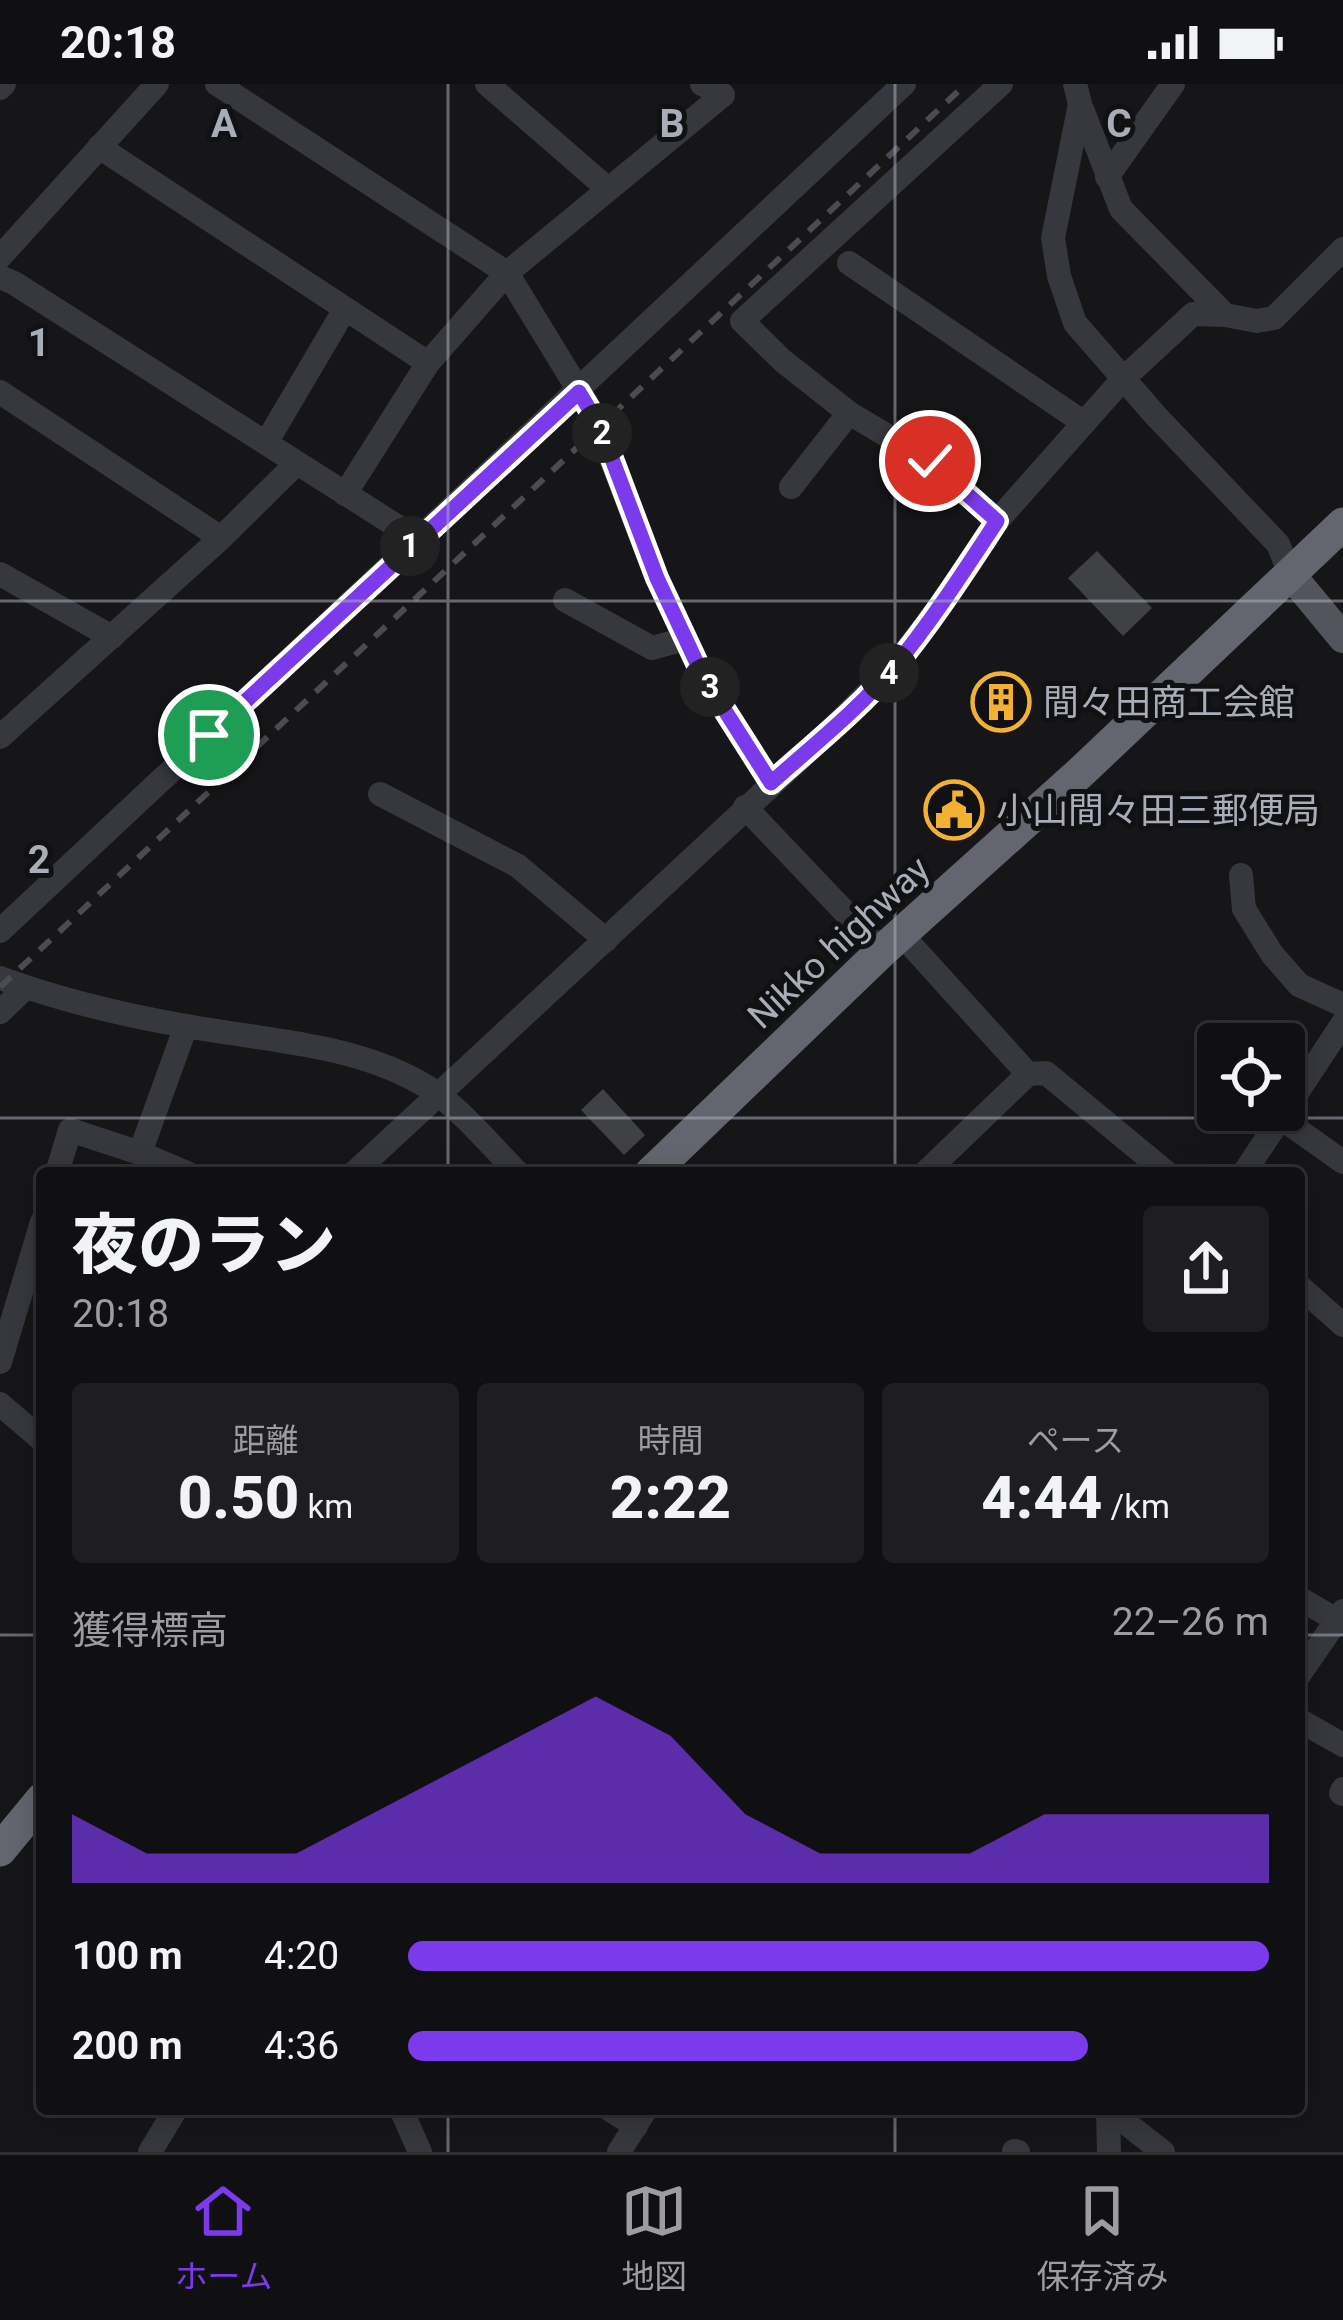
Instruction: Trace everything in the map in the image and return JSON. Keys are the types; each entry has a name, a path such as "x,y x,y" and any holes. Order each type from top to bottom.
{"highway":[{"name":"Nikko highway","path":"657,1167 1343,524"},
{"path":"0,1850 36,1806"}],"main road":[{"path":"1290,574 1343,638"}],"street":[{"path":"0,257 158,84"},
{"path":"217,84 507,273 600,427 657,578 703,676 771,783"},
{"path":"487,84 608,189"},
{"path":"0,931 904,84"},
{"path":"997,521 930,461 849,413 742,321 1000,84"},
{"path":"1107,177 1173,84"},
{"path":"345,494 428,363 507,273 719,88"},
{"path":"1078,94 1120,209 1225,315"},
{"path":"1078,94 1053,238 1059,276 1075,323 1278,544 1290,574"},
{"path":"100,147 428,363"},
{"path":"360,1167 891,670 997,521 1123,379 1193,314 1257,322 1274,318 1343,249"},
{"path":"849,263 1084,423"},
{"path":"0,277 417,539"},
{"path":"266,443 345,309"},
{"path":"0,392 221,538"},
{"path":"791,487 849,413"},
{"path":"6,723 112,637 297,463"},
{"path":"0,574 112,637"},
{"path":"565,600 652,648 686,639"},
{"path":"380,794 518,866 606,940"},
{"path":"745,807 1028,1074"},
{"path":"1240,875 1244,909 1272,954 1299,985 1343,1005"},
{"path":"0,978 24,989 186,1026 351,1057 414,1079 438,1093 512,1167"},
{"path":"0,1012 24,989"},
{"path":"1305,1081 1343,1023"},
{"path":"140,1153 186,1026"},
{"path":"931,1167 1028,1074 1046,1073 1160,1167"},
{"path":"59,1167 70,1130 173,1167"},
{"path":"1248,1167 1272,1131"},
{"path":"1299,1131 1343,1162"},
{"path":"0,1362 36,1242"},
{"path":"1305,1290 1341,1317"},
{"path":"1,1408 36,1435"},
{"path":"1305,1601 1341,1618 1305,1667"},
{"path":"1305,1723 1343,1745"},
{"path":"150,2152 172,2115"},
{"path":"404,2115 420,2152"},
{"path":"1108,2115 1109,2152"},
{"path":"1116,2115 1163,2152"},
{"path":"620,2152 641,2118"}],"building":[{"path":"1097,551 1152,608 1123,636 1068,578"},
{"name":"間々田商工会館","path":"995,673 1030,710 1007,732 972,695"},
{"name":"小山間々田三郵便局","path":"949,782 982,818 958,839 926,803"},
{"path":"603,1089 645,1135 624,1155 581,1110"}],"railway":[{"path":"0,987 966,84"}],"place":[{"name":"間々田商工会館","path":"1001,702"},
{"name":"小山間々田三郵便局","path":"954,810"}],"route":[{"path":"209,735 579,392 600,427 657,578 703,676 771,783 891,670 997,521 930,461"}]}
